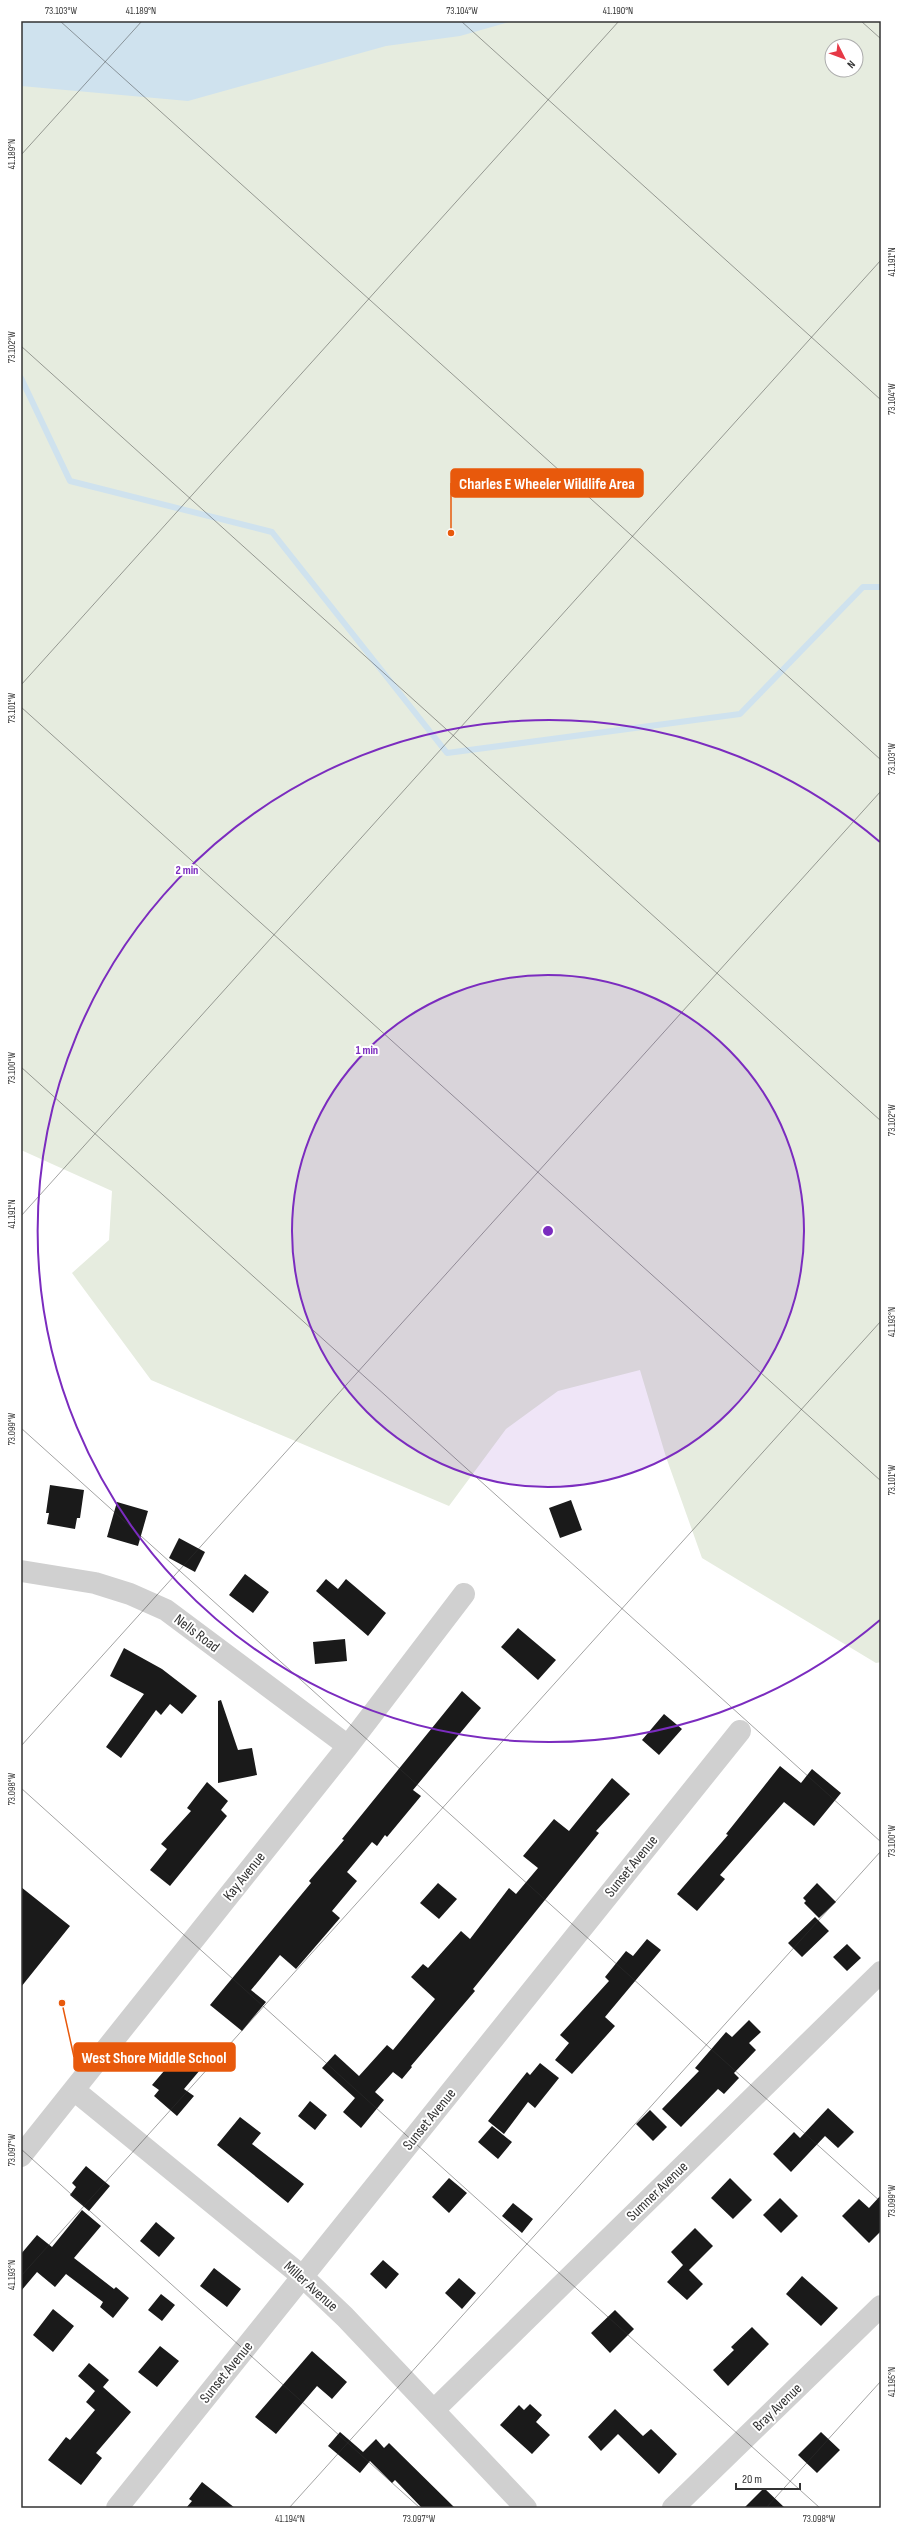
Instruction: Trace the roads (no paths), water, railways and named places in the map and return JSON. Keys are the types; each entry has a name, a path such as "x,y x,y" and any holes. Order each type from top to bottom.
{"street":[{"name":"Nells Road","path":"21,1571 95,1583 130,1594 166,1610 348,1746"},
{"name":"Kay Avenue","path":"21,2156 348,1746 464,1594"},
{"name":"Sunset Avenue","path":"117,2508 740,1731"},
{"name":"Sumner Avenue","path":"434,2410 881,1972"},
{"name":"Miller Avenue","path":"74,2090 303,2277 345,2317 526,2508"},
{"name":"Bray Avenue","path":"672,2508 881,2306"}],"water":[{"path":"21,21 513,21 460,36 386,46 188,101 21,86"}],"waterway":[{"path":"21,378 70,481 272,532 447,753 740,714 863,587 881,587"}],"place":[{"name":"Charles E Wheeler Wildlife Area","path":"451,533"},
{"name":"West Shore Middle School","path":"62,2003"}]}
